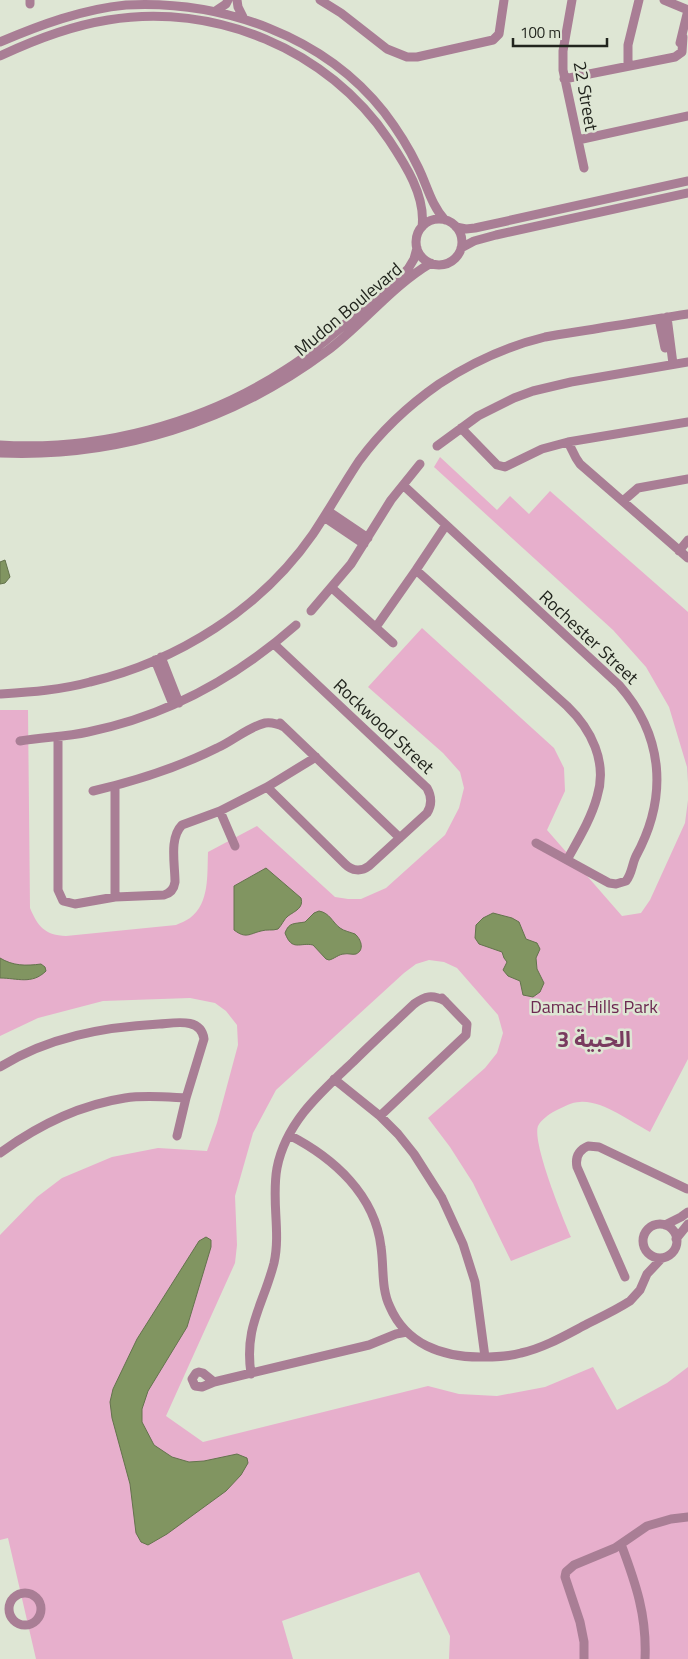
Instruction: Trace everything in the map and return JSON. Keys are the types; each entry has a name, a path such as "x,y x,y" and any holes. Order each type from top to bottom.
{"street":[{"path":"217,10 226,4 228,0"},
{"path":"237,0 243,17"},
{"path":"320,0 341,13 387,49 396,54 417,57 486,41 496,32 501,24 504,0"},
{"name":"22 Street","path":"572,0 562,51 564,79 584,168"},
{"path":"628,66 628,45 639,0"},
{"path":"564,79 665,58 676,50 683,37 688,10 664,0"},
{"path":"0,42 58,20 121,5 171,4 217,10 271,27 311,48 329,60 360,86 385,113 418,165 435,207 445,220 456,227 476,228 688,180"},
{"path":"0,56 40,38 77,27 131,17 155,16 204,20 267,39 304,58 338,84 370,116 393,146 408,172 421,204 422,227"},
{"path":"0,48 12,42 12,37"},
{"path":"578,140 688,116"},
{"path":"461,248 490,237 688,193"},
{"path":"445,220 428,221 422,227 416,240 420,254 432,263 439,265 453,260 461,248 462,240 456,227"},
{"name":"Mudon Boulevard","path":"0,445 58,445 113,437 172,422 229,401 285,371 329,339 408,269 414,259 417,248"},
{"name":"Mudon Boulevard","path":"0,453 55,453 104,447 163,434 216,415 267,390 310,363 344,337 411,277 432,263"},
{"path":"0,694 49,690 89,683 158,659 214,628 264,590 298,555 360,460 391,424 418,399 465,369 514,347 546,337 688,314"},
{"path":"663,318 670,364"},
{"path":"437,446 495,406 533,391 571,382 688,362"},
{"path":"461,428 501,467 509,467 542,449 568,442 688,422"},
{"path":"568,442 580,464 688,558"},
{"path":"311,611 351,564 392,500 420,464"},
{"path":"624,501 638,488 688,479"},
{"name":"Rochester Street","path":"403,485 619,685 636,707 648,731 656,761 656,802 649,830 628,878 620,884 613,884 536,843"},
{"path":"326,514 366,540"},
{"path":"376,627 446,525"},
{"path":"679,551 688,540"},
{"path":"416,570 579,717 589,731 599,762 598,796 592,812 567,860"},
{"path":"332,588 393,643"},
{"path":"20,741 58,737 117,725 176,704 229,676 274,644 296,625"},
{"name":"Rockwood Street","path":"267,787 351,869 358,870 369,866 400,838 429,809 431,801 429,791 274,644"},
{"path":"158,659 176,704"},
{"path":"93,791 143,778 181,764 218,748 254,728 262,721 271,719 284,727 400,838"},
{"path":"58,737 58,894 63,901 70,904 115,897 169,894 174,886 175,838 178,829 187,822 220,811 267,787 316,757"},
{"path":"115,786 115,897"},
{"path":"220,811 235,846"},
{"path":"251,1374 249,1360 251,1331 274,1262 277,1242 275,1184 277,1166 289,1135 312,1100 414,1004 419,997 428,992 438,994 460,1016 463,1032 454,1046 380,1116"},
{"path":"0,1067 32,1050 82,1034 134,1025 182,1023 192,1028 198,1034 201,1048 177,1136"},
{"path":"334,1079 380,1116 414,1154 433,1183 463,1244 475,1282 482,1357"},
{"path":"0,1153 20,1138 47,1123 101,1103 125,1098 150,1096 186,1098"},
{"path":"289,1135 305,1143 330,1161 359,1191 368,1204 375,1218 379,1233 389,1306 406,1332 426,1346 439,1352 456,1356 482,1357 522,1353 558,1339 630,1301 640,1290 647,1274 662,1258 671,1253 676,1244 674,1233 665,1225"},
{"path":"625,1277 577,1167 576,1160 579,1153 588,1146 599,1147 687,1189"},
{"path":"647,1274 647,1260 643,1241 647,1229 658,1224 665,1225 673,1222 688,1212"},
{"path":"676,1239 688,1224"},
{"path":"644,1248 648,1254 662,1258"},
{"path":"393,1335 399,1323"},
{"path":"214,1382 368,1345 406,1332"},
{"path":"584,1659 582,1632 565,1577 566,1572 569,1568 608,1552 647,1526 671,1519 688,1517"},
{"path":"621,1544 639,1594 644,1618 645,1659"},
{"path":"0,1607 10,1602 18,1594 29,1593 38,1600 41,1611 37,1621 26,1626 15,1622 10,1616 0,1611"},
{"path":"10,1602 8,1607 10,1616"}],"green space":[{"path":"440,457 497,510 510,496 529,514 550,491 688,612 688,783 687,767 669,707 646,667 613,630 434,467"},
{"name":"Damac Hills Park","path":"422,628 554,748 564,768 565,791 547,830 622,916 641,913 650,900 685,823 688,800 688,1059 650,1132 607,1108 589,1102 577,1102 568,1105 545,1117 538,1126 537,1135 549,1181 571,1237 511,1261 473,1183 450,1147 428,1118 485,1068 497,1053 503,1033 498,1015 457,968 444,962 429,960 416,964 276,1090 253,1133 235,1196 237,1245 235,1263 166,1416 203,1442 428,1386 459,1394 497,1396 545,1387 593,1367 617,1410 667,1383 688,1367 688,1659 449,1659 450,1636 419,1572 282,1621 293,1659 36,1659 8,1538 0,1540 0,1235 37,1197 62,1178 112,1157 158,1148 207,1151 217,1123 238,1045 237,1025 226,1011 215,1003 190,998 103,1001 38,1018 0,1036 0,710 28,710 30,908 39,925 47,932 66,936 176,925 185,921 196,912 204,896 208,852 257,826 335,897 361,899 386,888 445,835 459,808 464,788 460,772 443,753 368,687"}],"shaded area":[{"path":"5,560 10,577 5,583 0,584 0,562"},
{"path":"266,868 301,898 301,904 298,909 287,917 278,929 263,930 248,935 242,934 234,930 234,886"},
{"path":"319,911 328,916 340,928 357,936 361,944 359,952 356,954 342,954 329,960 313,945 297,945 290,942 285,933 288,927 292,924 305,922 314,913"},
{"path":"493,913 519,922 526,939 537,943 540,949 536,958 537,969 544,983 540,992 533,997 523,995 520,981 508,976 503,970 507,962 502,952 479,944 475,938 476,925 483,918"},
{"path":"0,958 20,965 41,964 45,967 46,971 35,978 24,980 0,978"},
{"path":"206,1237 211,1240 211,1247 187,1327 148,1391 142,1409 142,1422 154,1445 172,1457 189,1462 237,1454 247,1458 248,1463 241,1475 226,1491 167,1534 148,1545 141,1542 136,1533 130,1484 112,1418 110,1402 113,1389 137,1339 199,1241"}],"district":[{"name":"الحبية 3","path":"594,1039"}]}
